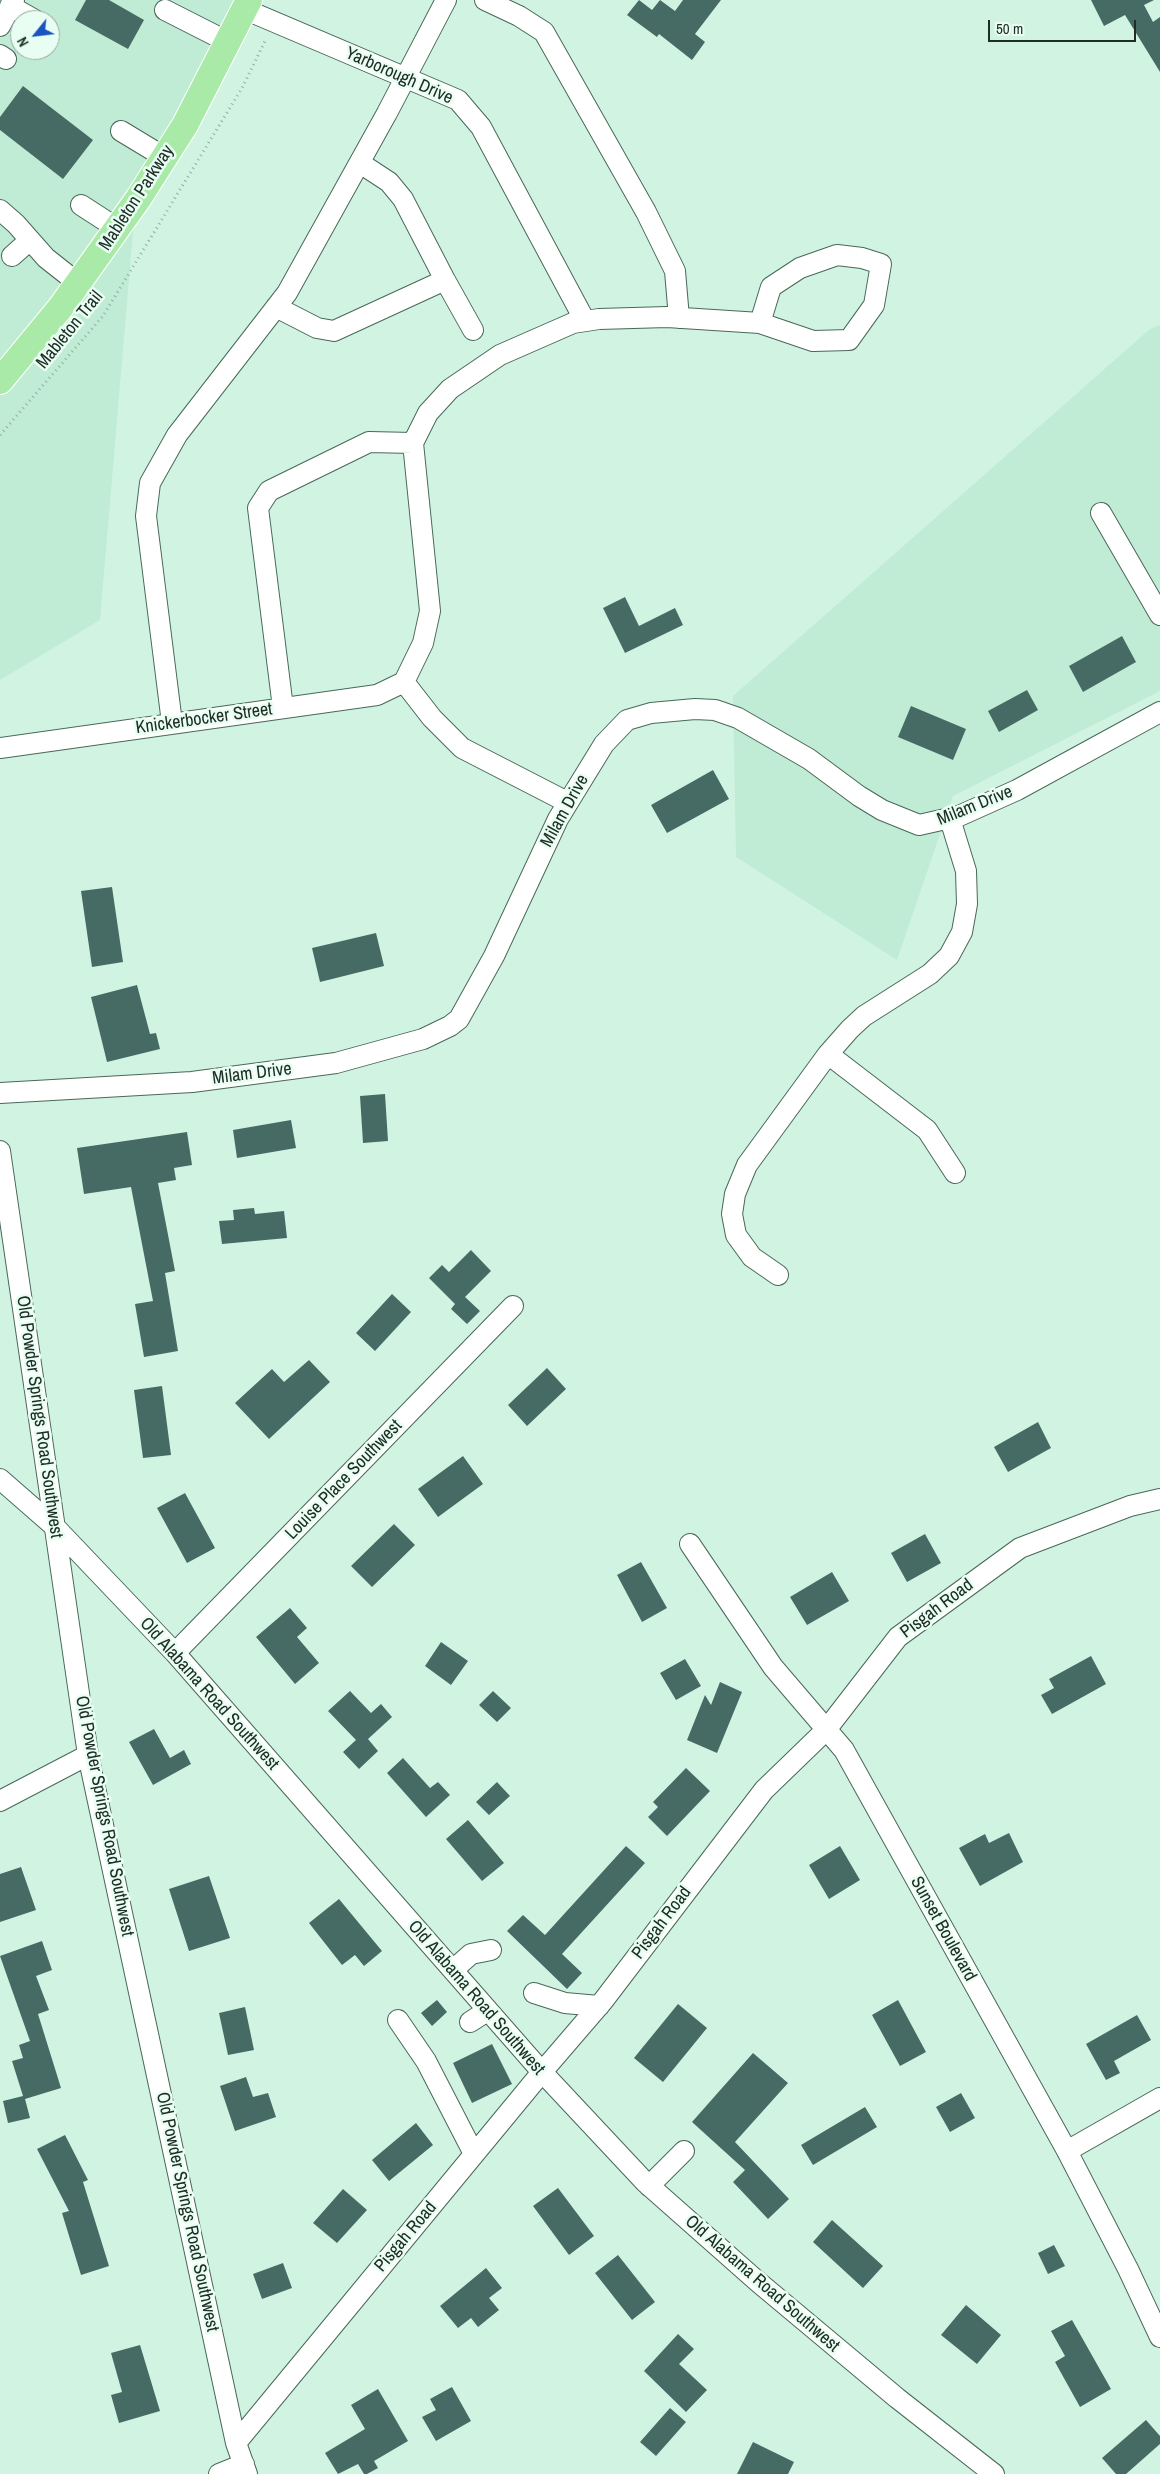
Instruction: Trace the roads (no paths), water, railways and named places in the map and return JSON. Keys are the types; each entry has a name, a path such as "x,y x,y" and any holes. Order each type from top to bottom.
{"main road":[{"name":"Mableton Parkway","path":"0,381 79,284 118,229 185,125 246,5"}],"street":[{"path":"172,723 146,516 150,483 177,435 287,293 360,162 446,0"},
{"path":"485,0 519,16 544,32 646,212 675,271 679,318"},
{"path":"0,26 12,3"},
{"name":"Yarborough Drive","path":"246,5 275,22 458,100 481,127 585,321"},
{"path":"164,11 228,42"},
{"path":"121,131 164,157"},
{"path":"360,162 389,182 403,199 472,330"},
{"path":"81,205 118,229"},
{"path":"0,210 46,258 79,284"},
{"path":"12,256 30,240"},
{"path":"567,802 462,748 432,718 404,682 423,644 430,611 413,443 428,413 450,389 500,355 573,323 679,318 760,323 813,341 849,340 874,305 881,264 862,258 837,255 800,268 771,286 760,323"},
{"path":"276,307 317,328 334,331 388,308 445,280"},
{"path":"283,708 258,508 269,491 369,442 413,443"},
{"path":"1101,513 1160,615"},
{"name":"Knickerbocker Street","path":"0,748 377,695 404,682"},
{"name":"Milam Drive","path":"0,1093 192,1082 289,1070 336,1063 423,1039 439,1032 459,1019 494,956 567,802 604,744 627,720 651,713 715,710 738,718 809,759 858,796 882,810 919,825 950,819 1017,790 1160,712"},
{"path":"778,1276 752,1257 736,1235 732,1214 735,1194 747,1166 828,1054 864,1016 930,974 949,956 962,932 968,904 966,871 950,819"},
{"path":"828,1054 927,1130 955,1173"},
{"name":"Old Powder Springs Road Southwest","path":"0,1151 88,1755 236,2443 245,2469"},
{"name":"Louise Place Southwest","path":"175,1654 513,1306"},
{"name":"Old Alabama Road Southwest","path":"0,1479 54,1527 175,1654 542,2072 649,2186 757,2281 987,2472"},
{"name":"Pisgah Road","path":"236,2443 542,2072 599,2006 764,1790 826,1730 898,1637 1020,1548 1130,1506 1160,1499"},
{"name":"Sunset Boulevard","path":"690,1544 773,1667 844,1750 1066,2151 1128,2269 1160,2337"},
{"path":"0,1801 88,1755"},
{"path":"452,1970 471,1954 491,1950"},
{"path":"534,1993 565,2003 599,2006"},
{"path":"470,2022 488,2010"},
{"path":"398,2020 426,2061 474,2154"},
{"path":"1066,2151 1160,2098"},
{"path":"649,2186 684,2152"},
{"path":"219,2474 245,2469"}]}
